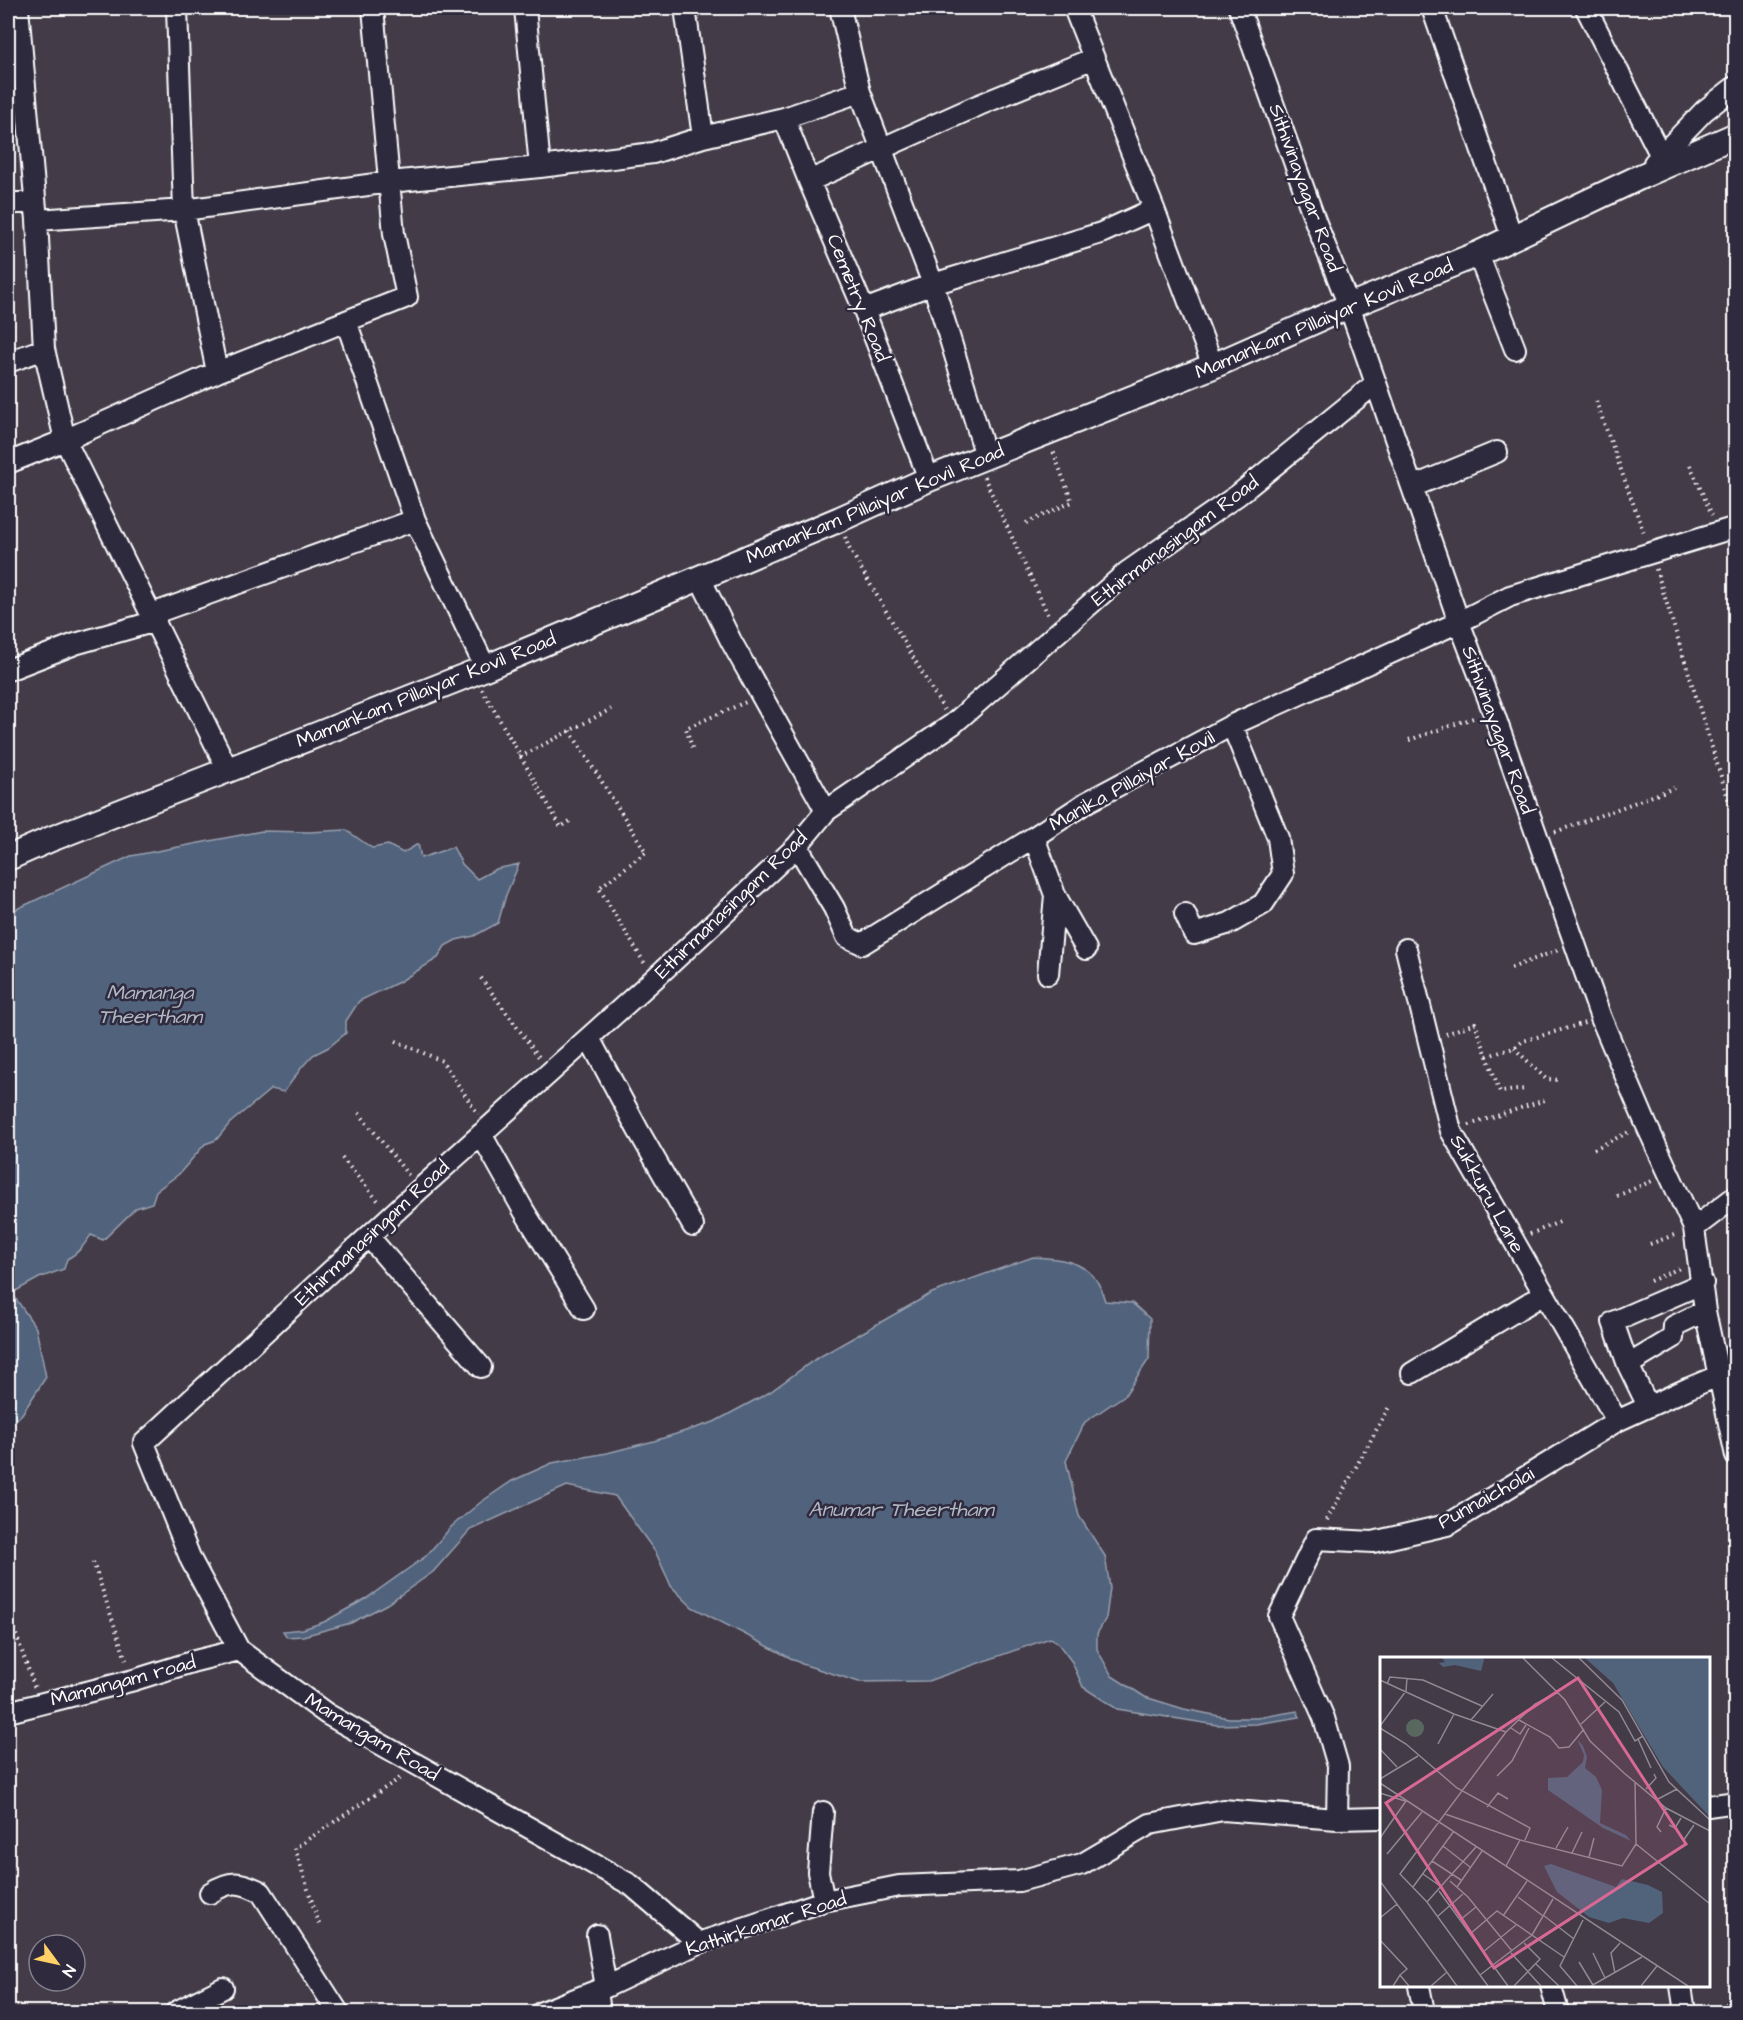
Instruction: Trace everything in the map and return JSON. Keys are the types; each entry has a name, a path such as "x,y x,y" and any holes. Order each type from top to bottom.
{"main road":[{"name":"Mamankam Pillaiyar Kovil Road","path":"8,858 479,670 840,519 929,479 1214,366 1349,306 1478,254 1642,176 1736,135"}],"street":[{"path":"18,8 36,210 44,349 65,440 228,770"},
{"path":"177,8 184,210 217,372"},
{"path":"8,463 217,372 407,297 394,234 373,8"},
{"path":"525,8 540,167"},
{"path":"685,8 703,137"},
{"path":"842,8 861,92 933,284 981,458"},
{"path":"1074,8 1214,366"},
{"name":"Sithivinayagar Road","path":"1239,8 1316,223 1349,306 1601,1018 1694,1228 1705,1311 1736,1456"},
{"path":"1432,8 1512,237"},
{"path":"1592,10 1661,156"},
{"path":"809,181 979,105 1095,58"},
{"path":"1642,176 1704,111 1736,86"},
{"path":"8,204 36,210 184,210 390,182 653,153 703,137 784,118 861,92"},
{"name":"Cemetry Road","path":"784,118 864,310 929,479"},
{"path":"864,310 933,284 1101,233 1154,209"},
{"path":"1478,254 1515,349"},
{"path":"346,321 415,520 479,670"},
{"path":"8,363 44,349"},
{"name":"Ethirmanasingam Road","path":"144,1443 420,1189 654,979 797,846 826,811 953,724 1127,572 1238,495 1376,383"},
{"path":"1412,487 1497,452"},
{"path":"8,670 415,520"},
{"name":"Manika Pillaiyar Kovil","path":"797,846 834,908 847,937 862,944 1087,802 1232,725 1459,622 1510,596 1728,529"},
{"path":"700,578 731,641 826,811"},
{"path":"1185,914 1194,934 1230,923 1263,904 1283,874 1278,838 1232,725"},
{"path":"1034,837 1055,895 1086,949"},
{"path":"1048,974 1055,895"},
{"name":"Sukkuru Lane","path":"1406,949 1451,1131 1617,1421"},
{"path":"589,1038 693,1226"},
{"path":"484,1131 524,1210 584,1309"},
{"path":"1694,1228 1736,1196"},
{"path":"369,1236 481,1367"},
{"path":"1648,1406 1628,1365 1613,1322 1703,1283"},
{"path":"1412,1373 1544,1294"},
{"path":"1628,1365 1673,1338 1674,1326 1705,1311"},
{"name":"Punnaicholai","path":"1316,1539 1373,1542 1447,1525 1617,1421 1718,1376"},
{"name":"Mamangam Road","path":"144,1443 191,1560 239,1650 327,1714 631,1886 699,1943"},
{"path":"1316,1539 1279,1616 1327,1728 1338,1766 1337,1819"},
{"name":"Mamangam road","path":"8,1712 239,1650"},
{"path":"1710,1806 1736,1802"},
{"name":"Kathirkamar Road","path":"542,2013 601,1989 699,1943 824,1901 899,1886 1019,1881 1082,1864 1150,1824 1223,1810 1337,1819 1380,1818"},
{"path":"823,1812 818,1872 824,1901"},
{"path":"210,1893 224,1884 244,1883 261,1892 338,2013"},
{"path":"597,1935 601,1989 600,2013"},
{"path":"1419,1987 1424,2013"},
{"path":"1551,1987 1558,2013"},
{"path":"1681,1987 1685,2013"},
{"path":"176,2013 222,1988"}],"path":[{"path":"1596,401 1651,553 1736,824"},
{"path":"1026,524 1072,502 1047,434"},
{"path":"981,458 1056,633"},
{"path":"1690,465 1728,529"},
{"path":"840,519 849,548 953,724"},
{"path":"479,670 520,757 561,827 573,819"},
{"path":"692,748 686,728 761,695"},
{"path":"520,757 611,710"},
{"path":"1409,740 1493,711"},
{"path":"570,731 646,852 600,888 654,979"},
{"path":"1537,839 1674,788"},
{"path":"1511,968 1574,945"},
{"path":"481,978 551,1072"},
{"path":"1487,1056 1514,1048 1523,1041 1601,1018"},
{"path":"1428,1040 1475,1023 1500,1092 1525,1089"},
{"path":"396,1041 442,1061 484,1131"},
{"path":"1514,1048 1546,1079 1560,1080"},
{"path":"1451,1131 1548,1099"},
{"path":"359,1113 420,1189"},
{"path":"1594,1149 1646,1124"},
{"path":"342,1158 391,1216"},
{"path":"1617,1196 1669,1173"},
{"path":"1513,1241 1562,1221"},
{"path":"1650,1244 1694,1228"},
{"path":"1650,1281 1699,1259"},
{"path":"1316,1539 1390,1405"},
{"path":"93,1562 134,1680"},
{"path":"8,1612 40,1703"},
{"path":"319,1924 296,1848 418,1766"}],"water":[{"name":"Mamanga Theertham","path":"346,830 372,848 388,845 403,853 418,844 421,858 453,847 462,864 477,879 496,869 519,864 506,895 498,923 474,936 456,940 445,946 438,958 399,982 359,1001 346,1021 346,1033 329,1047 313,1055 284,1092 271,1089 230,1123 216,1140 205,1144 179,1174 156,1191 152,1203 136,1208 103,1240 91,1235 78,1252 67,1259 64,1269 39,1278 12,1293 36,1328 46,1377 22,1414 8,1427 8,913 131,856 262,831"},
{"name":"Anumar Theertham","path":"1033,1257 1069,1262 1086,1269 1099,1285 1105,1301 1132,1303 1150,1319 1149,1359 1125,1395 1085,1422 1066,1461 1079,1516 1105,1556 1110,1588 1106,1618 1097,1634 1097,1649 1112,1676 1145,1697 1184,1709 1229,1718 1257,1718 1297,1711 1300,1717 1256,1724 1217,1725 1117,1709 1083,1687 1072,1662 1057,1642 1050,1638 928,1681 859,1682 802,1664 692,1607 671,1586 656,1553 615,1496 567,1486 470,1530 433,1572 387,1604 351,1623 303,1636 287,1637 283,1631 303,1629 324,1622 367,1598 426,1556 452,1526 481,1502 512,1481 552,1463 607,1453 714,1422 770,1392 814,1360 932,1293"}]}
